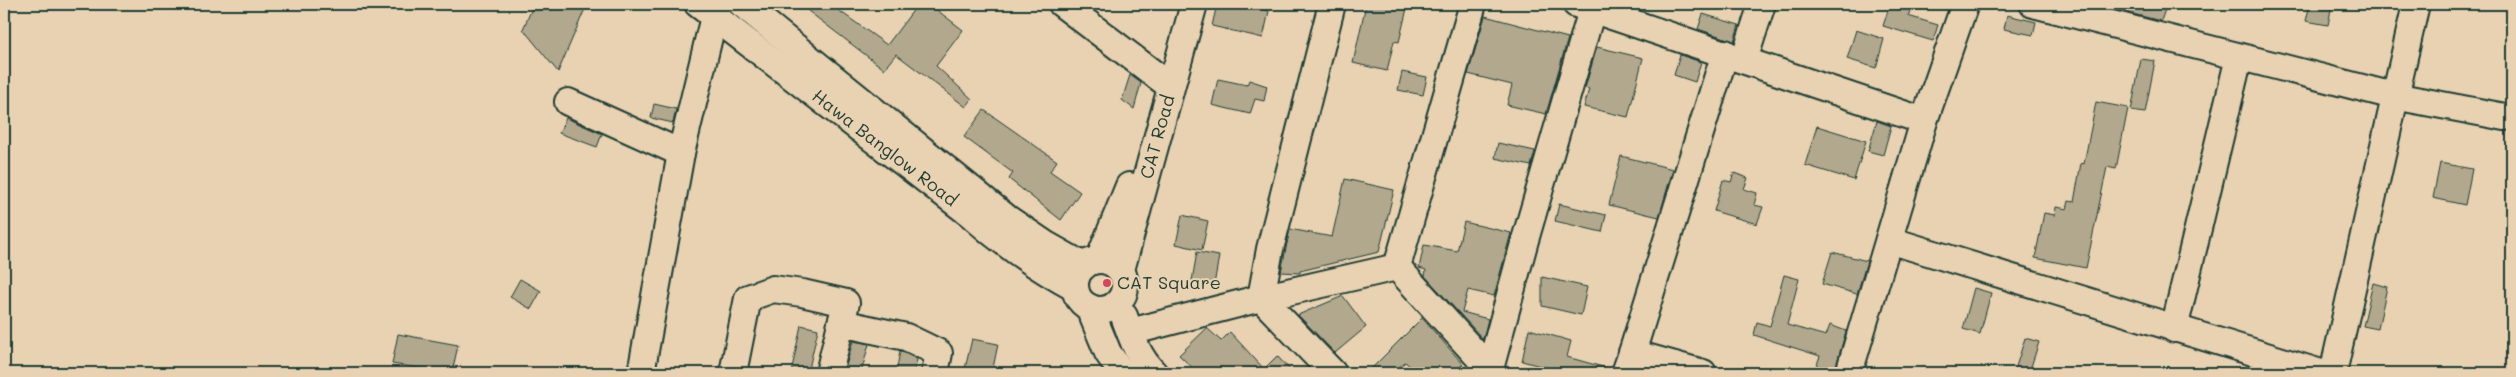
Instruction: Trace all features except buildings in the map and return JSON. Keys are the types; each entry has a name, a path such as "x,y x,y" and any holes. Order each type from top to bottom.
{"street":[{"name":"Hawa Banglow Road","path":"742,4 975,205"},
{"path":"1062,4 1164,82"},
{"name":"CAT Road","path":"1164,82 1181,4"},
{"name":"CAT Road","path":"1130,332 1119,301 1125,286 1094,278 1194,4"},
{"path":"1261,298 1270,249 1332,4"},
{"path":"1397,267 1474,4"},
{"path":"1703,373 1629,363 1735,56 1762,4"},
{"path":"1849,373 1924,121 1965,4"},
{"path":"2033,4 2394,96 2504,117"},
{"path":"2333,373 2416,4"},
{"path":"1491,371 1584,7 1735,56 1924,121"},
{"name":"Hawa Banglow Road","path":"710,8 975,205 1045,244 1094,278"},
{"path":"641,373 681,153 710,8"},
{"path":"2174,329 2239,57"},
{"path":"568,102 681,153"},
{"path":"1889,240 2321,373"},
{"path":"1154,373 1144,363 1130,332 1261,298 1397,267"},
{"path":"1397,267 1491,371"},
{"path":"1094,278 1108,354 1122,373"},
{"path":"733,373 748,298 772,289 802,292 846,304 830,373"},
{"path":"1261,298 1333,373"},
{"path":"841,323 906,337 938,353 935,373"}],"place":[{"name":"CAT Square","path":"1107,283"}]}
